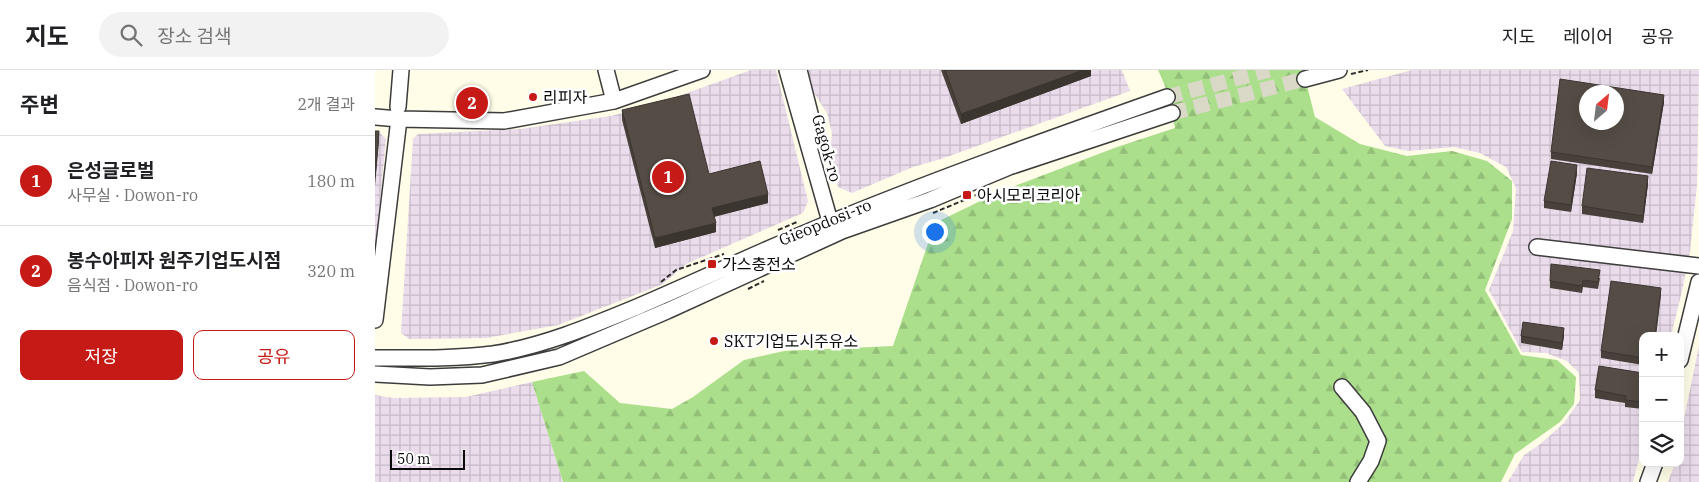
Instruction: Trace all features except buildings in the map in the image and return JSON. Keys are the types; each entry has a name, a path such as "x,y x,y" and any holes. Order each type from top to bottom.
{"street":[{"path":"375,320 399,113 401,70"},
{"path":"606,70 614,101"},
{"path":"375,117 399,113 504,121 614,101 702,70"},
{"name":"Gagok-ro","path":"787,70 836,227"},
{"name":"Gagok-ro","path":"799,70 836,227"},
{"path":"1305,79 1339,70"},
{"name":"Gieopdosi-ro","path":"375,358 436,358 493,354 550,340 836,227 974,166 1167,97"},
{"name":"Gieopdosi-ro","path":"375,374 430,377 483,375 559,357 667,311 836,227 930,200 1009,167 1171,113"},
{"path":"1537,247 1699,266"},
{"path":"1684,344 1699,282"},
{"path":"1342,387 1363,412 1379,441 1371,461 1358,482"},
{"path":"1648,482 1654,467"}],"path":[{"path":"777,230 799,221"},
{"path":"659,283 676,270 729,253"}],"shaded area":[{"path":"751,70 776,70 808,201 803,213 686,264 663,284 558,325 486,338 409,339 401,333 413,139 418,134 520,129 611,116 659,103"},
{"path":"808,70 1122,70 1130,91 941,159 913,167 852,193 838,187 830,154 832,133 827,113 814,93"},
{"path":"1412,70 1699,70 1697,185 1690,251 1672,332 1639,332 1639,459 1633,482 1508,482 1524,455 1539,445 1564,423 1580,400 1579,373 1567,361 1546,353 1522,352 1489,290 1513,231 1516,188 1506,167 1480,153 1454,147 1408,151 1385,146 1342,89"},
{"path":"375,133 380,133 386,139 375,253"},
{"path":"1699,346 1699,482 1668,482 1674,467 1684,467 1684,419"},
{"path":"532,382 563,482 375,482 375,395 394,398 466,397"}],"green space":[{"path":"1158,70 1303,70 1315,117 1360,144 1407,156 1452,151 1487,161 1512,181 1512,219 1485,290 1521,355 1557,360 1576,377 1574,404 1560,422 1515,454 1501,482 563,482 532,382 584,371 620,403 672,409 693,397 744,360 784,351 893,346 935,223 999,192 1117,147 1175,128 1165,86"}],"tunnel":[{"path":"1167,97 1269,70"},
{"path":"1172,113 1305,79"}],"place":[{"name":"리피자","path":"533,97"},
{"name":"봉수아피자 원주기업도시점","path":"472,103"},
{"name":"은성글로벌","path":"668,177"},
{"name":"아시모리코리아","path":"967,195"},
{"name":"가스충전소","path":"712,264"},
{"name":"SKT기업도시주유소","path":"714,341"}]}
